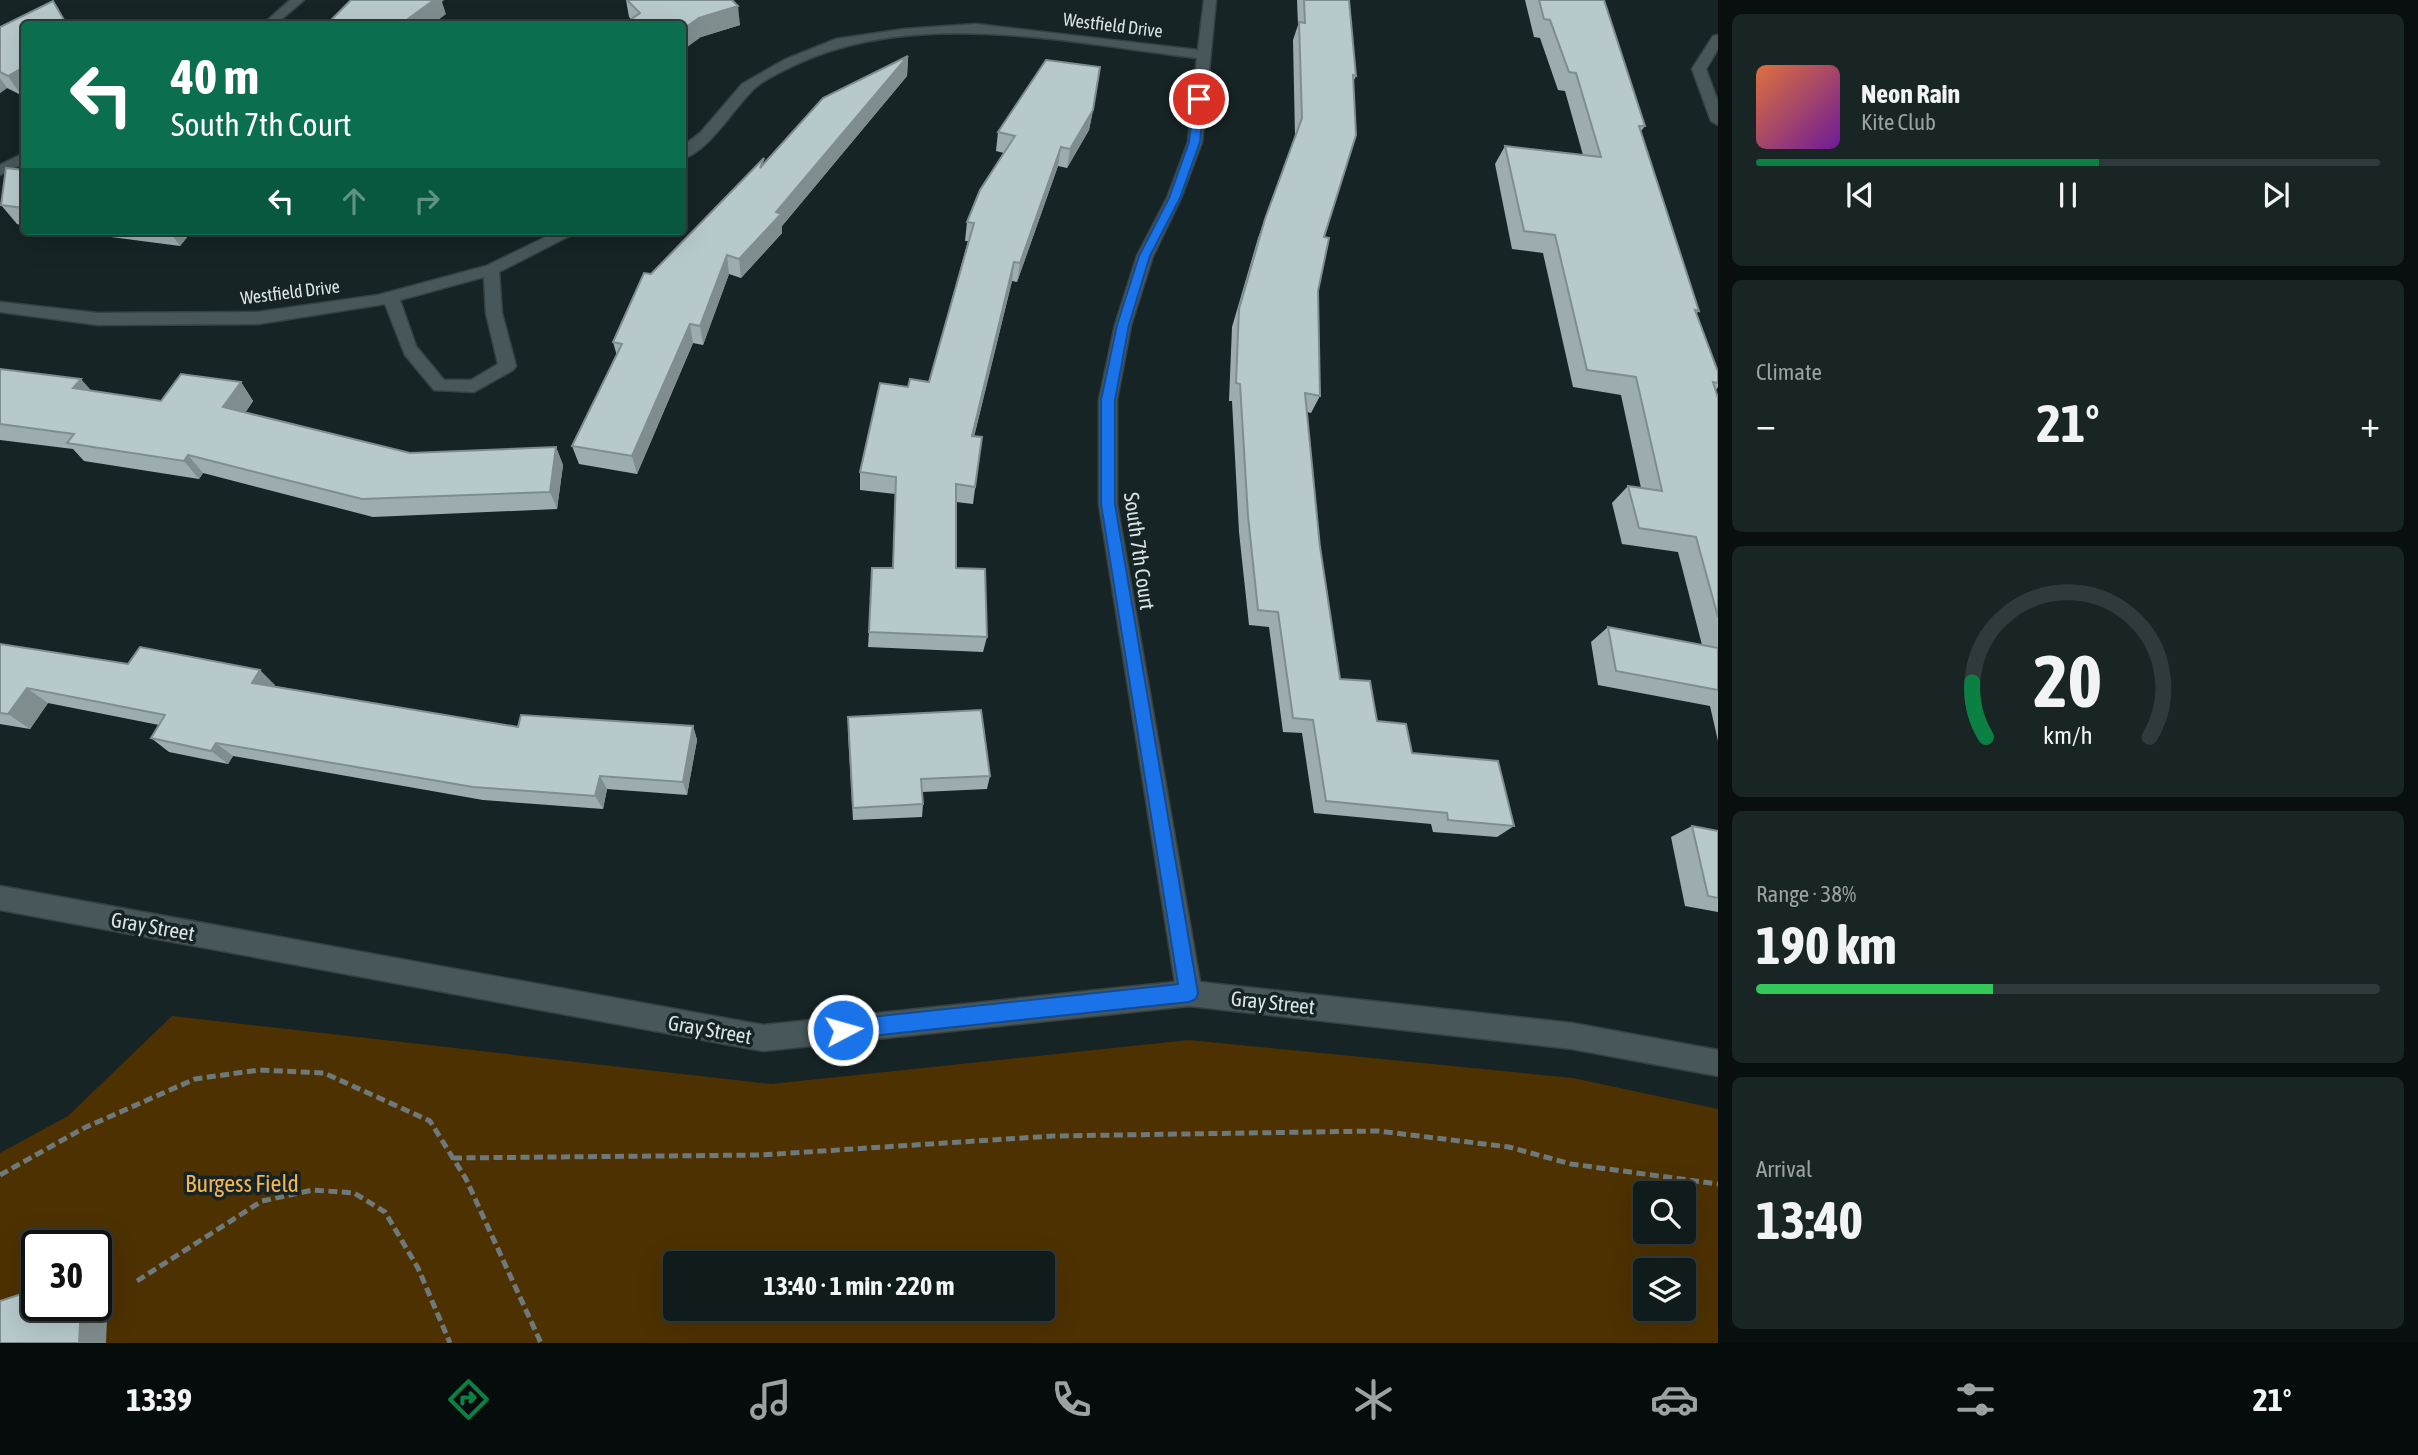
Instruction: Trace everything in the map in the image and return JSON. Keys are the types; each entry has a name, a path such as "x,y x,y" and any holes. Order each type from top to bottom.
{"street":[{"path":"273,21 298,0"},
{"name":"South 7th Court","path":"1189,993 1108,504 1108,400 1123,325 1144,256 1174,198 1195,142 1210,0"},
{"name":"Westfield Drive","path":"686,152 706,135 747,86 836,43 904,33 976,28 1203,55"},
{"path":"1718,40 1699,69 1718,121"},
{"path":"0,171 21,159"},
{"name":"Westfield Drive","path":"0,307 98,319 258,318 391,297 491,270 563,235"},
{"path":"391,297 402,336 416,364 440,386 474,386 507,366 494,313 491,270"},
{"name":"Gray Street","path":"0,898 763,1038 1189,993 1572,1036 1718,1063"}],"path":[{"path":"0,1175 84,1128 195,1079 259,1070 324,1073 430,1121 466,1179 541,1343"},
{"path":"453,1158 761,1155 1053,1136 1378,1131 1509,1147 1571,1164 1718,1184"},
{"path":"136,1281 262,1201 313,1190 354,1193 385,1212 418,1268 450,1343"}],"green space":[{"name":"Burgess Field","path":"172,1016 771,1084 1189,1040 1573,1078 1718,1109 1718,1343 0,1343 0,1153 68,1116"}],"building":[{"path":"351,0 434,0 405,21 330,21"},
{"path":"627,0 732,0 738,6 699,18 686,27 686,21 628,21 640,13"},
{"path":"1304,0 1349,0 1356,76 1353,75 1356,135 1324,237 1329,238 1318,291 1320,396 1305,393 1320,547 1340,679 1370,681 1377,721 1406,724 1412,753 1498,761 1514,826 1448,820 1447,813 1326,801 1313,720 1293,718 1278,612 1258,610 1248,516 1240,384 1236,383 1239,309 1265,219 1302,118 1299,22 1305,23"},
{"path":"1539,0 1604,0 1645,126 1639,126 1699,311 1695,310 1718,372 1718,383 1713,382 1718,398 1718,617 1696,537 1639,528 1628,486 1662,491 1636,377 1587,370 1555,235 1524,231 1505,146 1601,157 1576,73 1569,72 1550,20 1544,19"},
{"path":"53,1 64,20 21,21 21,69 8,76 0,72 0,27"},
{"path":"908,56 776,212 781,214 739,259 727,255 700,326 690,324 632,456 572,446 622,344 613,342 644,273 651,274 764,158 760,168 823,98"},
{"path":"1046,60 1100,67 1093,110 1070,149 1061,147 1020,263 1014,262 972,436 982,437 975,487 956,484 956,568 985,569 987,637 869,632 872,568 893,568 896,477 860,472 880,383 908,387 910,379 929,382 974,223 967,222 980,190 1015,136 998,132"},
{"path":"6,168 21,170 21,208 1,205"},
{"path":"0,369 81,379 73,388 161,401 181,374 241,382 223,407 410,453 556,447 550,492 362,499 188,455 184,461 67,443 74,434 0,424"},
{"path":"1608,627 1718,648 1718,690 1616,671"},
{"path":"0,644 128,664 140,647 260,670 252,683 518,727 521,715 693,726 683,782 600,776 595,796 473,787 216,743 211,751 151,738 165,715 27,688 8,714 0,713"},
{"path":"981,710 990,776 921,779 923,804 853,808 848,717"},
{"path":"1692,826 1718,831 1718,898 1708,896"},
{"path":"21,1294 21,1321 80,1321 79,1343 0,1343 0,1301"}],"route":[{"path":"843,1030 1189,993 1108,504 1108,400 1123,325 1144,256 1174,198 1195,142 1199,99"}]}
